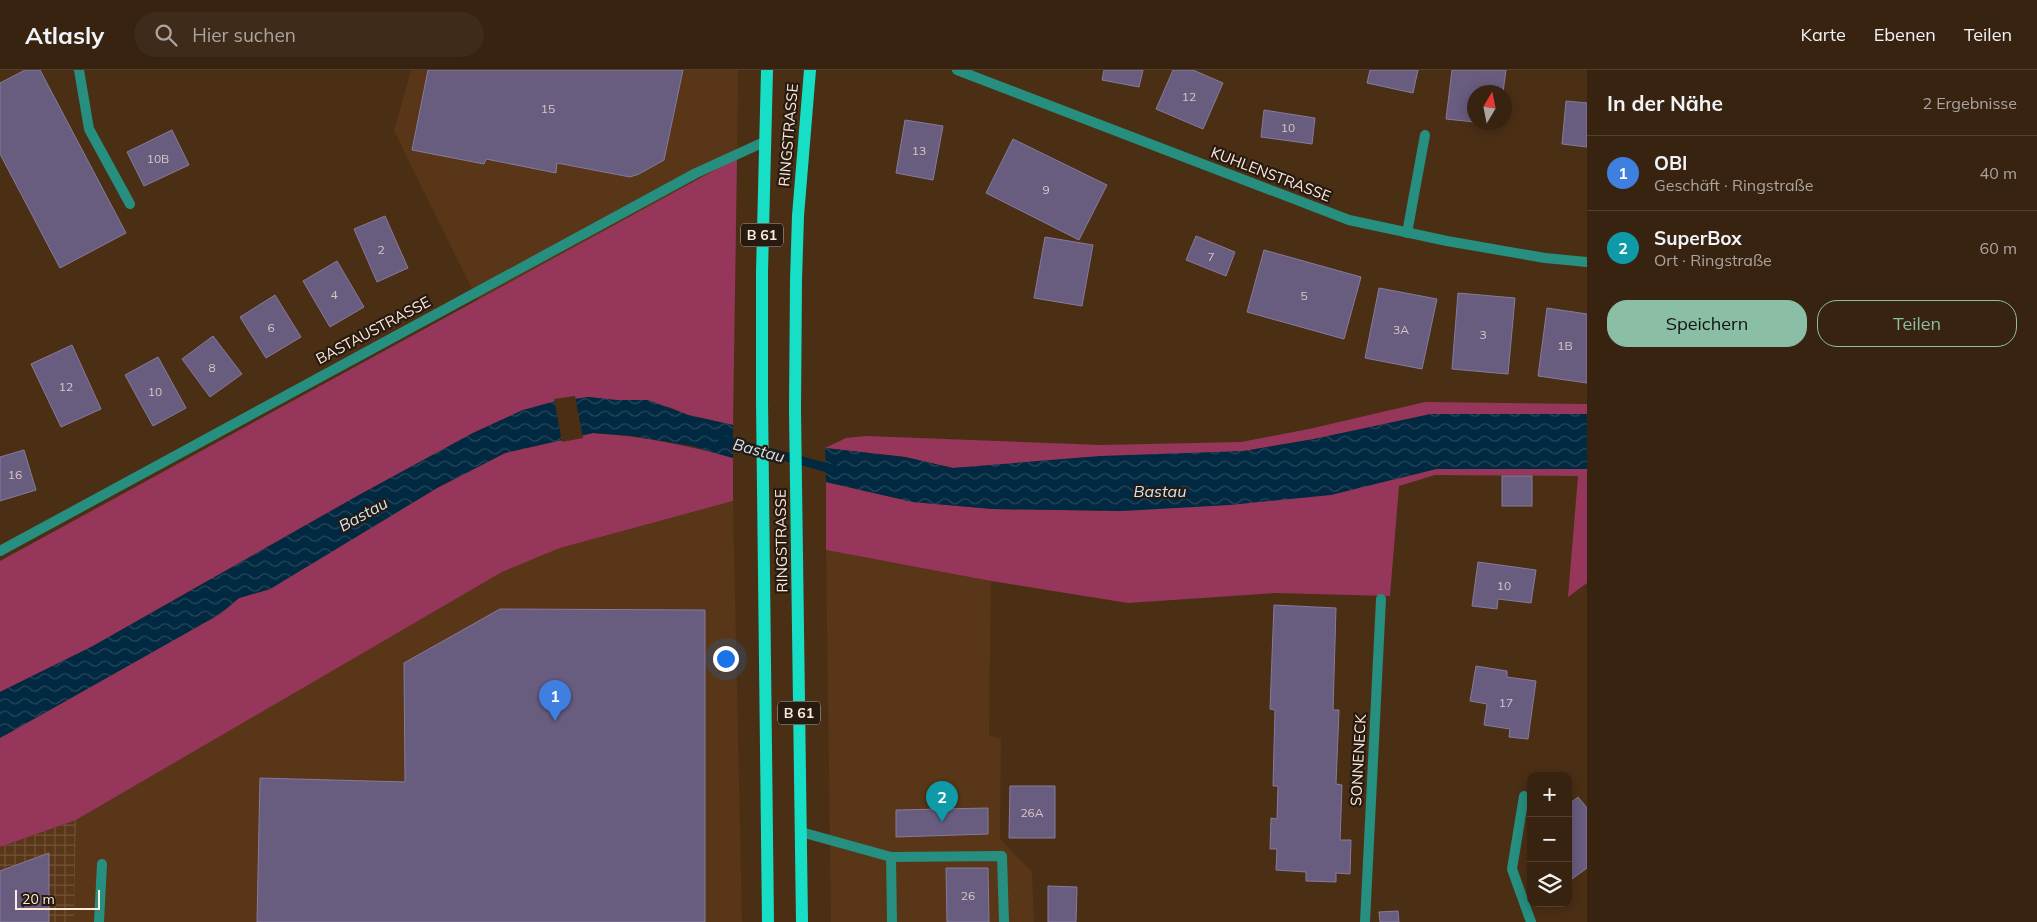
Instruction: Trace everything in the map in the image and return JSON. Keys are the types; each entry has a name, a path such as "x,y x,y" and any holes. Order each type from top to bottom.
{"main road":[{"name":"RINGSTRASSE","path":"767,70 764,142 762,401 768,922"},
{"name":"RINGSTRASSE","path":"802,922 795,410 798,216 810,70"}],"street":[{"path":"79,70 88,130 130,204"},
{"name":"KUHLENSTRASSE","path":"956,70 1349,220 1407,233 1545,258 1587,262"},
{"path":"1407,233 1425,135"},
{"name":"BASTAUSTRASSE","path":"0,551 696,173 764,142"},
{"name":"SONNENECK","path":"1365,922 1381,599"},
{"path":"1524,796 1512,869 1531,922"},
{"path":"801,832 891,857 1002,856 1004,922"},
{"path":"891,857 892,922"},
{"path":"99,922 102,864"}],"shaded area":[{"path":"411,70 738,70 737,158 478,301 394,131"},
{"path":"737,158 733,425 688,415 669,407 588,397 523,410 473,433 359,495 93,646 0,692 0,561"},
{"path":"1425,402 1587,404 1587,414 1431,414 1314,439 1244,451 953,468 905,457 825,448 846,438 866,436 1100,445 1241,442 1309,429"},
{"path":"593,433 629,436 664,442 733,458 733,501 560,548 502,572 76,820 0,847 0,738 220,614 239,598 270,589 437,488 505,453"},
{"path":"1436,469 1587,469 1587,583 1568,597 1578,476 1435,475 1399,486 1390,596 1274,593 1128,603 991,581 826,550 826,482 913,502 993,509 1122,511 1396,479"},
{"path":"733,501 742,922 74,922 76,820 502,572 560,548"},
{"path":"826,550 991,581 989,736 1001,738 1000,839 1032,872 1034,922 831,922"},
{"path":"76,820 74,922 0,922 0,847"}],"water":[{"path":"588,397 617,400 648,400 688,415 733,425 733,458 692,446 632,436 593,433 505,453 437,488 270,589 239,598 220,614 0,738 0,692 93,646 359,495 473,433 523,410 552,402"},
{"path":"1431,414 1587,414 1587,469 1436,469 1331,495 1230,505 1122,511 993,509 913,502 826,482 825,448 905,457 953,468 1100,456 1244,451 1314,439"}],"pier":[{"path":"575,396 583,438 562,442 554,399"}],"building":[{"path":"25,70 40,70 126,233 60,268 0,154 0,83"},
{"path":"428,70 683,70 664,160 630,177 557,163 556,173 486,159 484,164 412,150"},
{"path":"1104,70 1143,70 1139,87 1102,80"},
{"path":"1173,70 1193,70 1223,83 1203,129 1156,109"},
{"path":"1370,70 1418,70 1413,93 1367,83"},
{"path":"1452,70 1506,70 1504,85 1467,85 1467,121 1446,119"},
{"path":"1566,101 1587,103 1587,147 1562,144"},
{"path":"1264,110 1315,118 1312,144 1261,137"},
{"path":"905,120 943,126 933,180 896,173"},
{"path":"172,130 189,165 144,186 127,152"},
{"path":"1013,139 1107,185 1079,240 986,193"},
{"path":"385,216 408,268 377,282 354,229"},
{"path":"1196,236 1235,252 1226,276 1186,260"},
{"path":"1045,237 1093,245 1082,306 1034,298"},
{"path":"1264,250 1361,277 1344,339 1247,312"},
{"path":"337,261 364,307 330,327 303,281"},
{"path":"1379,288 1437,299 1422,369 1365,358"},
{"path":"1458,293 1515,298 1508,374 1452,369"},
{"path":"275,295 301,337 266,358 240,317"},
{"path":"1547,308 1587,314 1587,383 1538,376"},
{"path":"213,336 242,374 210,397 182,359"},
{"path":"72,345 101,409 61,427 31,364"},
{"path":"158,357 186,408 153,426 125,375"},
{"path":"24,450 36,490 0,501 0,457"},
{"path":"1502,476 1532,476 1532,506 1502,506"},
{"path":"1478,562 1536,570 1531,603 1498,599 1497,609 1472,606"},
{"path":"1274,605 1336,608 1333,710 1339,710 1336,784 1342,785 1340,840 1351,840 1350,874 1336,873 1336,882 1306,881 1306,872 1276,870 1277,849 1270,849 1271,818 1277,819 1278,786 1273,786 1275,710 1270,709"},
{"path":"500,609 705,610 705,922 257,922 260,778 405,782 404,663"},
{"path":"1476,666 1507,671 1507,677 1536,681 1528,739 1509,737 1510,729 1484,725 1487,704 1470,701"},
{"path":"1010,786 1055,786 1055,838 1009,838"},
{"path":"1578,797 1587,808 1587,868 1572,879 1572,817 1572,802"},
{"path":"988,808 988,834 896,837 896,810"},
{"path":"49,853 49,922 0,922 0,871"},
{"path":"946,868 988,868 989,922 947,922"},
{"path":"1048,886 1077,887 1076,922 1048,922"},
{"path":"1398,911 1399,922 1380,922 1379,912"}],"waterway":[{"name":"Bastau","path":"723,440 836,470"}],"place":[{"name":"OBI","path":"555,721"},
{"name":"SuperBox","path":"942,822"}]}
